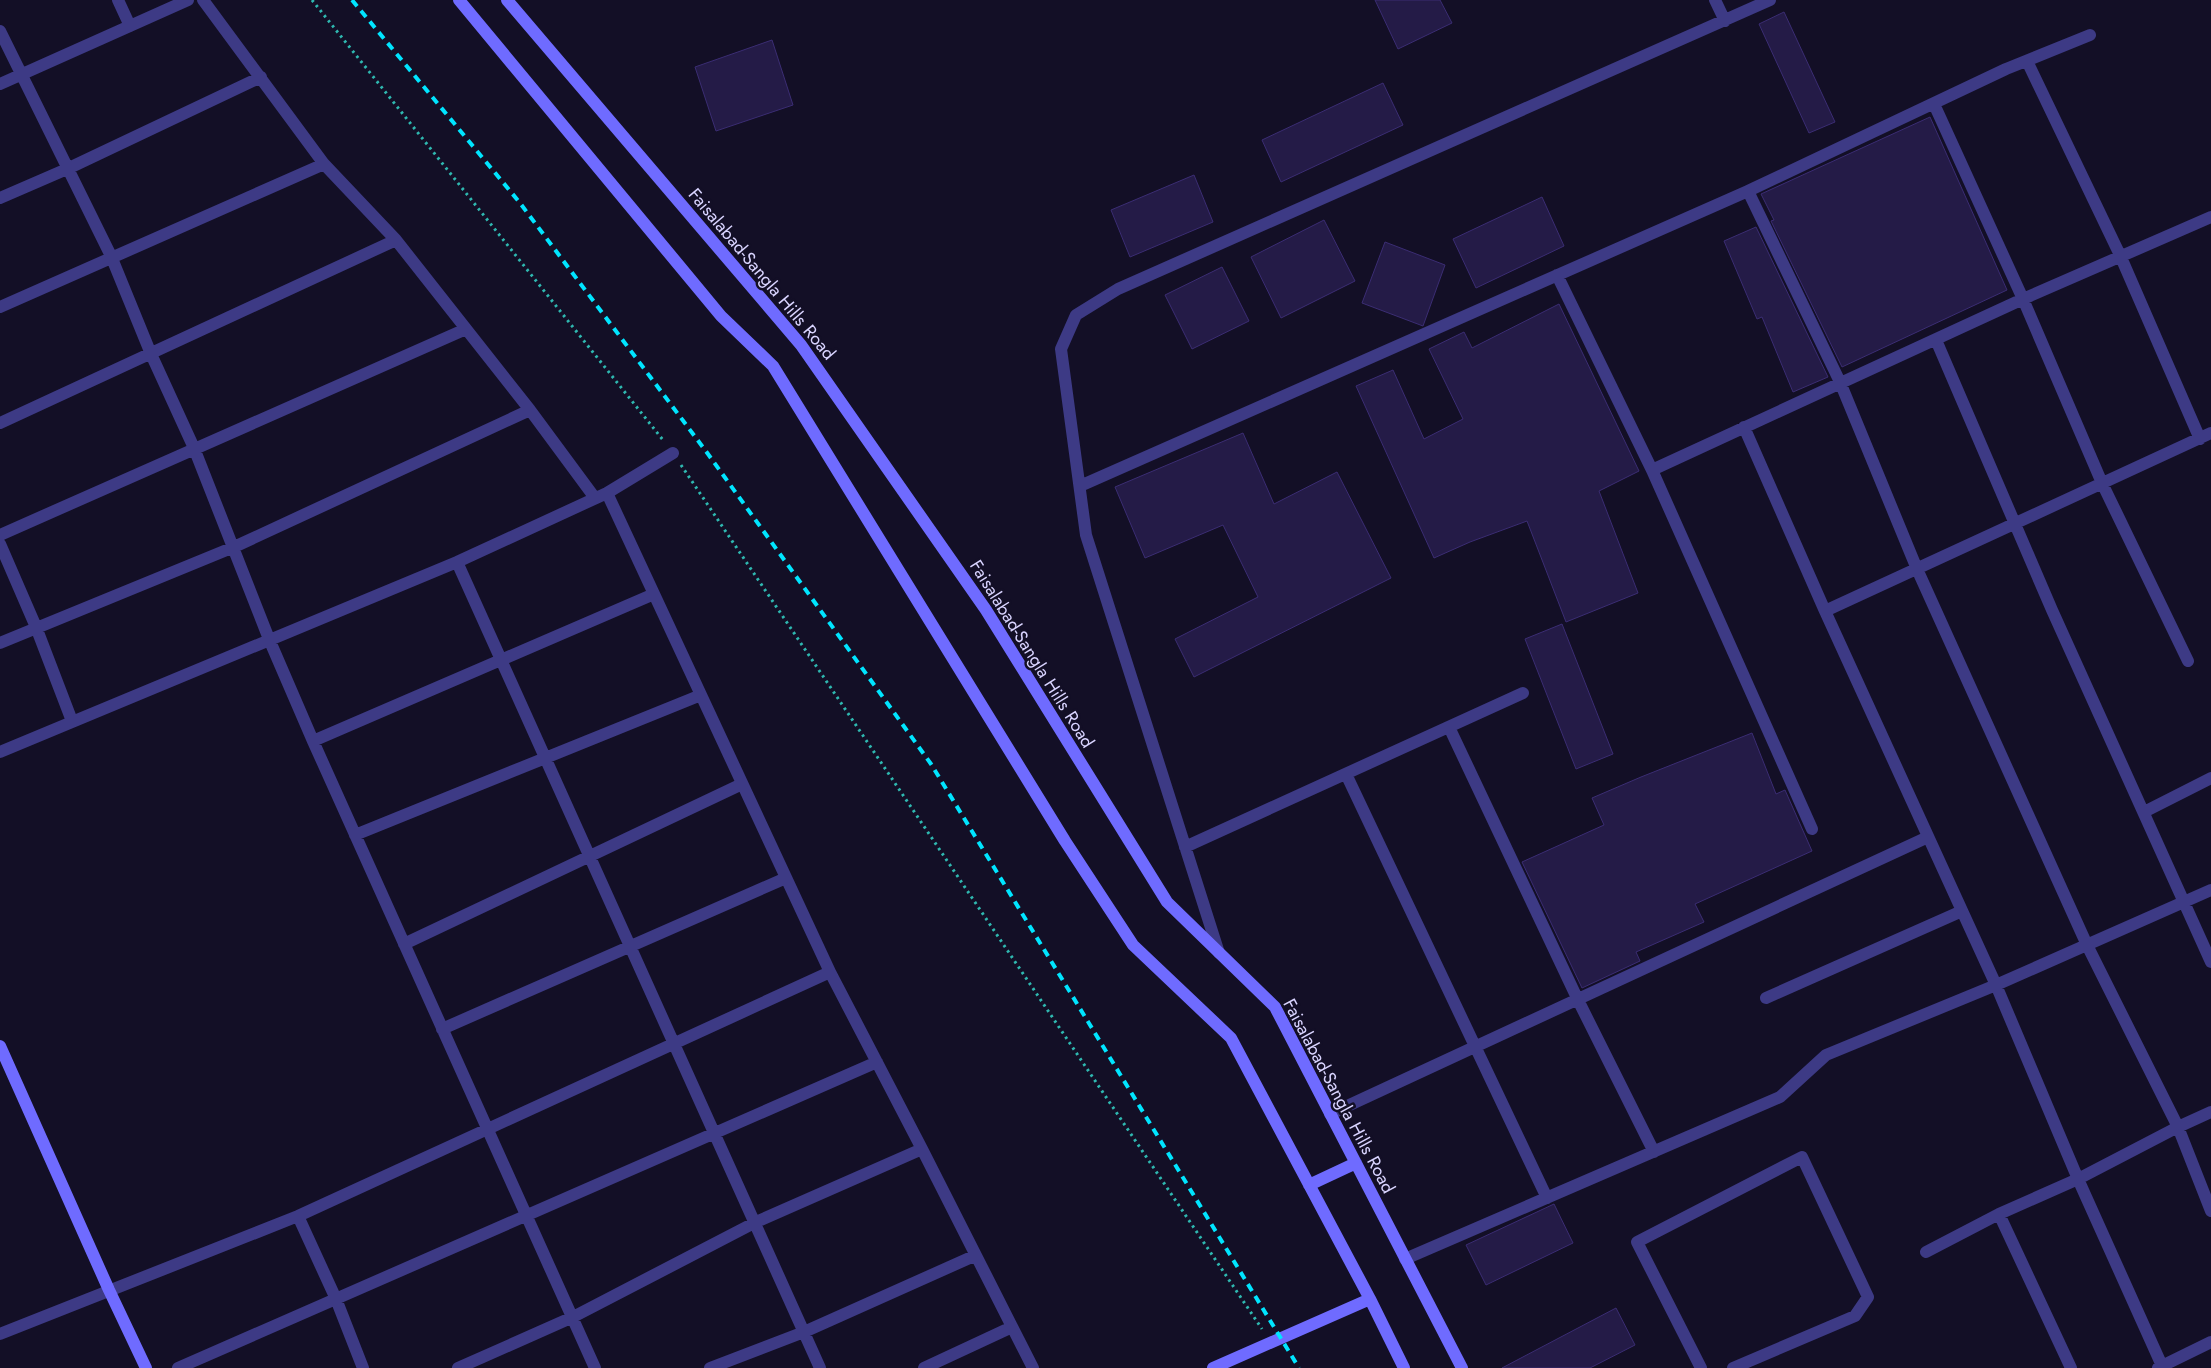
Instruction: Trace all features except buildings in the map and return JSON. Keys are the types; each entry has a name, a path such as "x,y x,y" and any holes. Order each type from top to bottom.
{"main road":[{"path":"459,0 721,316 773,366 1055,824 1133,945 1231,1038 1370,1298 1404,1368"},
{"name":"Faisalabad-Sangla Hills Road","path":"507,0 801,344 986,610 1167,902 1275,1007 1462,1368"},
{"path":"0,1046 108,1290 146,1368"},
{"path":"1309,1185 1356,1163"},
{"path":"1213,1368 1370,1298"}],"street":[{"path":"118,0 130,26"},
{"path":"0,84 188,0"},
{"path":"203,0 324,164 396,240 530,410 595,498"},
{"path":"1715,0 1725,21"},
{"path":"1219,953 1086,535 1060,349 1076,315 1118,289 1770,0"},
{"path":"0,31 111,256 194,448 269,639 313,741 595,1368"},
{"path":"1080,486 1748,191 2027,61 2090,35"},
{"path":"1825,611 2205,436 2027,61"},
{"path":"0,198 261,77"},
{"path":"1934,104 2023,298 2102,483 2188,661"},
{"path":"0,307 111,256 324,164"},
{"path":"1748,191 1840,382 1917,569 2086,945 2178,1127 2211,1211"},
{"path":"1652,470 1840,382 1936,340 2023,298 2211,217"},
{"path":"0,423 396,240"},
{"path":"1557,276 1652,470 1812,829"},
{"path":"0,534 466,329"},
{"path":"1936,340 2052,610 2211,962"},
{"path":"0,643 36,626 234,547 530,410"},
{"path":"1744,427 1825,611 1996,985 2078,1179 2161,1367 2211,1342"},
{"path":"0,752 72,720 457,562 608,493 674,453"},
{"path":"608,493 830,972 922,1149 974,1256 1032,1368"},
{"path":"0,544 36,626 72,720"},
{"path":"457,562 676,1044 820,1368"},
{"path":"313,741 654,594"},
{"path":"1185,847 1523,693"},
{"path":"355,836 701,695"},
{"path":"1449,727 1578,1000 1654,1152"},
{"path":"1346,774 1547,1198"},
{"path":"2144,812 2211,778"},
{"path":"404,944 742,784"},
{"path":"1330,1114 1928,837"},
{"path":"442,1029 786,878"},
{"path":"1405,1259 1780,1097 1826,1055 1996,985 2211,890"},
{"path":"1766,998 1962,912"},
{"path":"0,1334 298,1216 487,1131 830,972"},
{"path":"178,1368 877,1062"},
{"path":"1926,1252 1999,1214 2078,1179 2211,1112"},
{"path":"458,1368 573,1317 756,1222 922,1149"},
{"path":"1701,1368 1637,1242 1802,1157 1868,1297 1855,1316 1733,1368"},
{"path":"1999,1214 2071,1368"},
{"path":"298,1216 336,1299 363,1368"},
{"path":"710,1368 804,1332 974,1256"},
{"path":"924,1368 1012,1327"}],"path":[{"path":"312,0 674,453 1271,1342"}],"railway":[{"path":"352,0 520,203 708,454 931,764 1299,1368"}]}
